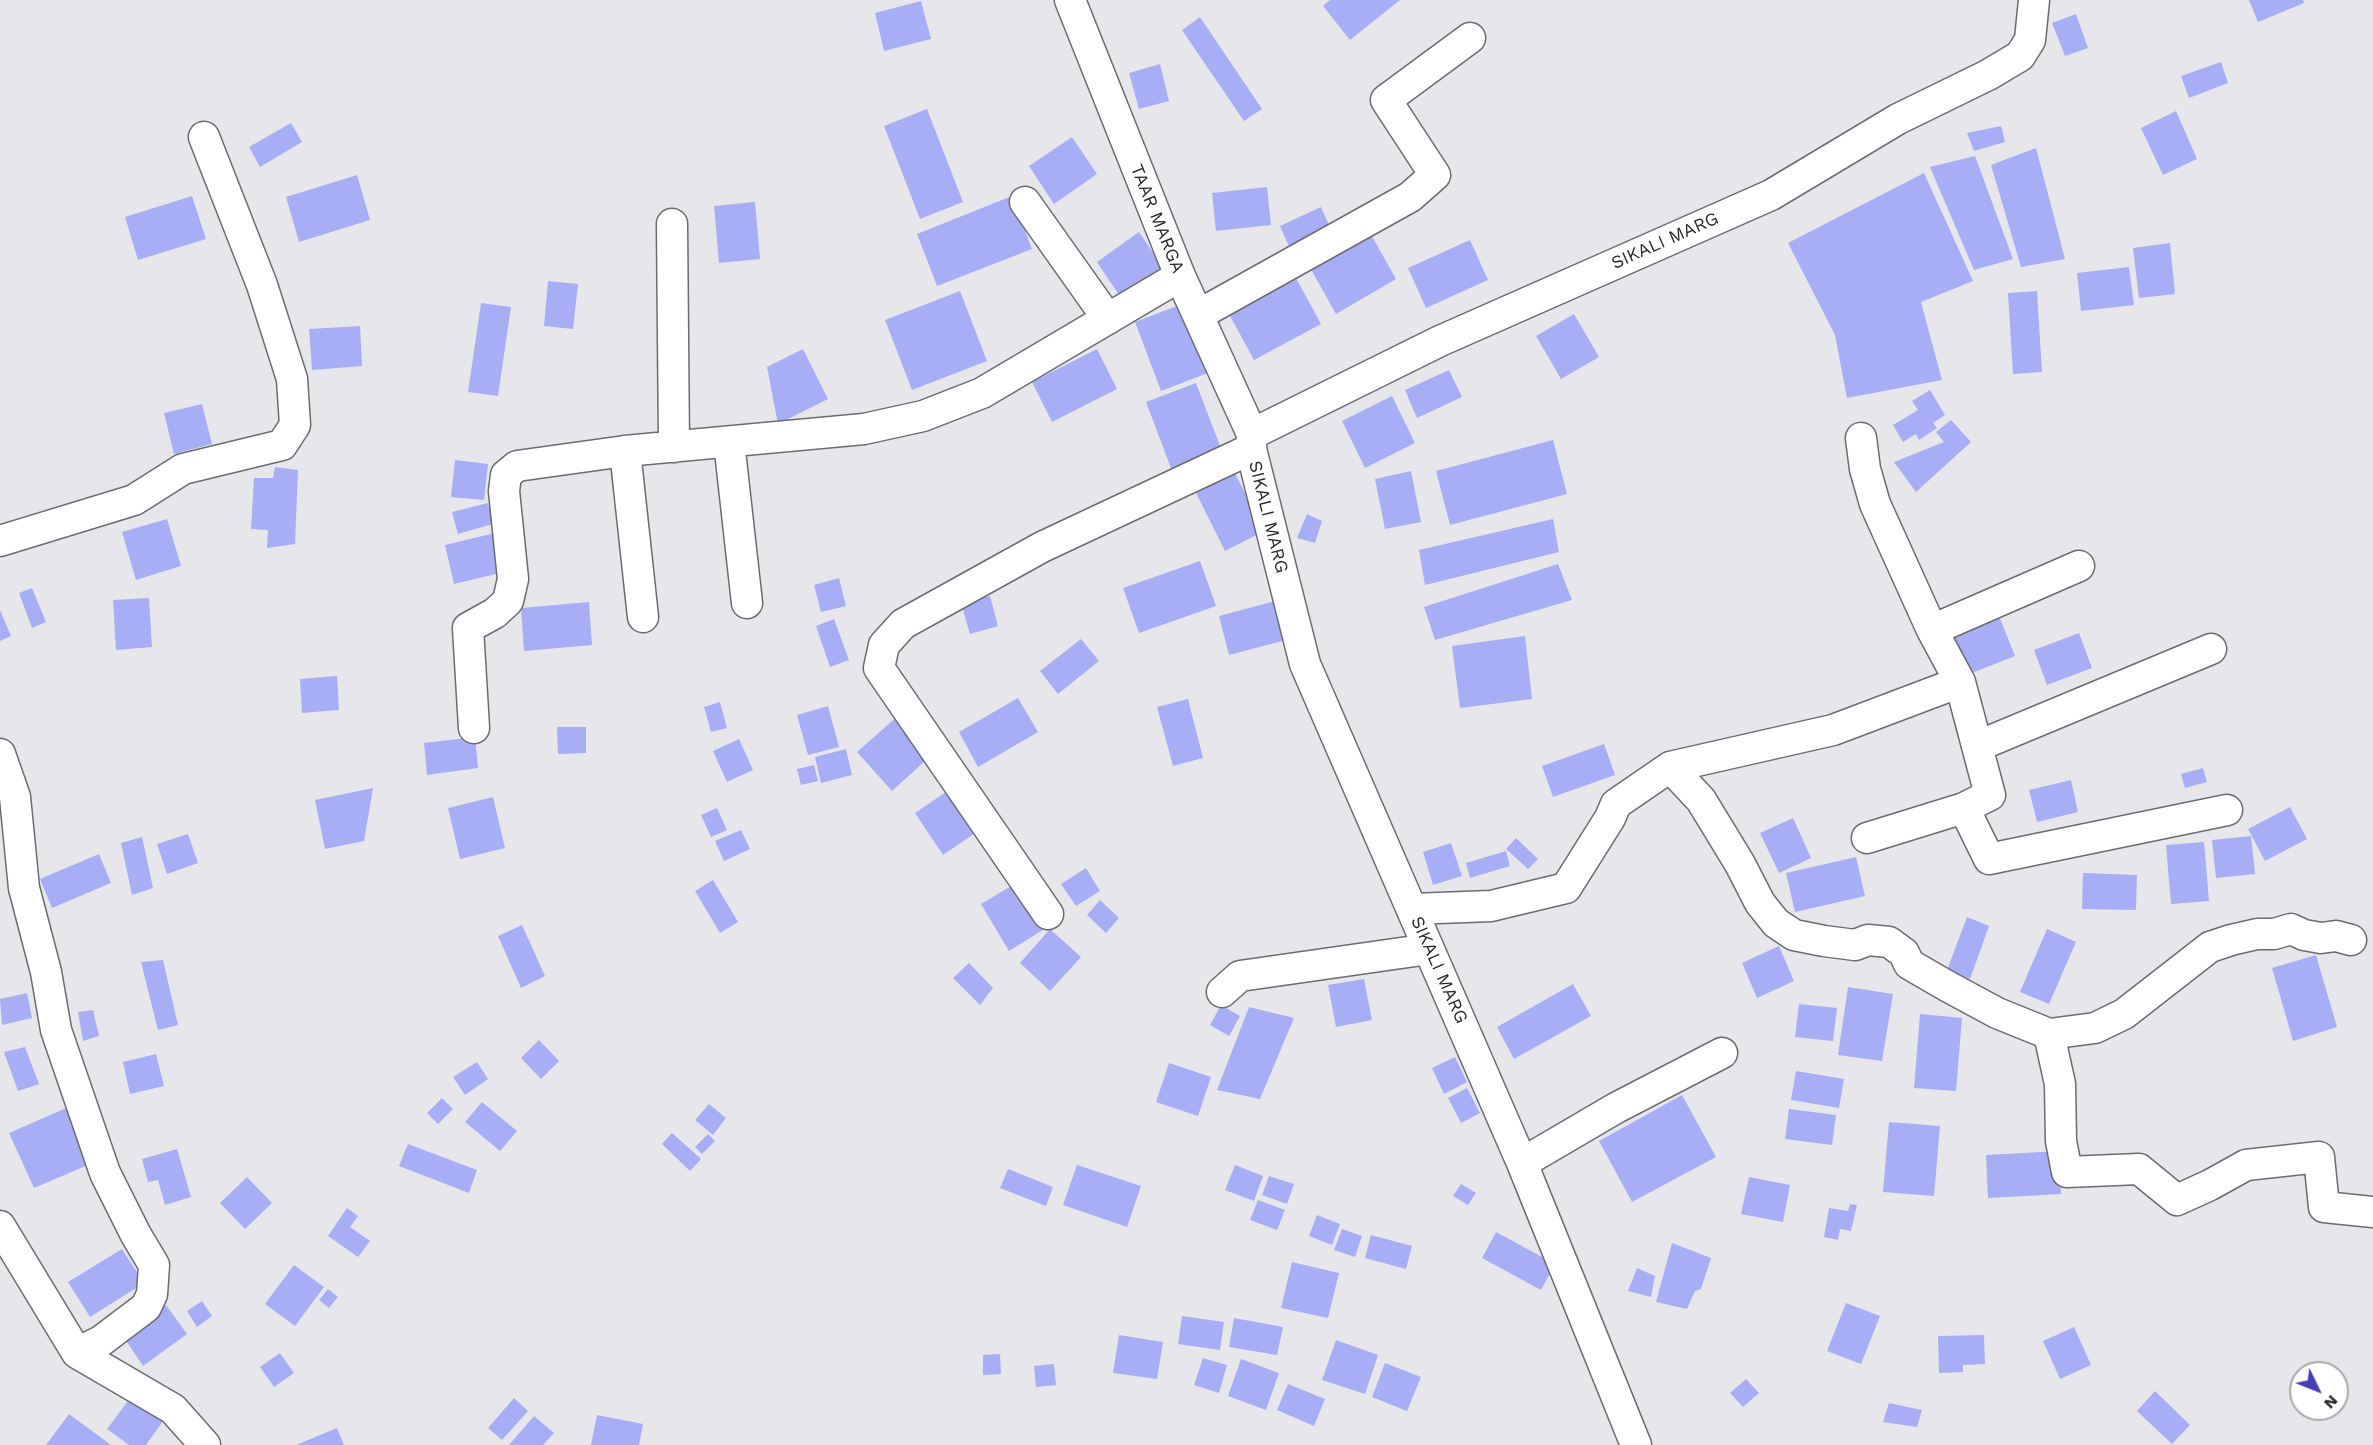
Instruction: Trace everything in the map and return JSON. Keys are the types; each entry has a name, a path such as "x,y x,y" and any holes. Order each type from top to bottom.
{"street":[{"name":"TAAR MARGA","path":"1070,0 1180,276 1252,442"},
{"name":"SIKALI MARG","path":"1636,1445 1522,1163 1305,664 1252,442 1450,337 1771,195 1899,119 1988,75 2020,56 2030,40 2034,0"},
{"path":"1198,315 1410,197 1435,175 1386,100 1470,38"},
{"path":"0,541 134,500 183,469 282,446 295,425 292,379 262,285 204,137"},
{"path":"1025,202 1108,319"},
{"path":"672,224 674,447"},
{"path":"474,728 468,628 495,613 508,600 513,579 504,491 506,475 517,466 626,451 864,429 922,416 982,393 1180,276"},
{"path":"1861,438 1865,469 1875,504 1932,630 1960,682 1990,795 1964,808 1867,838"},
{"path":"729,442 747,603"},
{"path":"1048,914 879,668 884,645 903,624 1041,547 1252,442"},
{"path":"626,451 643,617"},
{"path":"1932,630 2079,566"},
{"path":"1978,746 2211,648"},
{"path":"1412,909 1491,906 1566,888 1610,818 1616,804 1670,767 1833,730 1960,682"},
{"path":"0,754 15,796 24,888 46,972 56,1030 105,1173 154,1265 152,1294 146,1307 101,1341 77,1353"},
{"path":"1670,767 1701,800 1740,864 1760,903 1776,923 1794,935 1824,941 1855,945 1868,940 1889,942 1904,953 1910,964 1947,986 1997,1013 2049,1034 2095,1028 2124,1014 2210,947 2257,934 2274,934 2291,929 2321,938 2336,936 2351,940"},
{"path":"1964,808 1989,859 2228,810"},
{"path":"1222,992 1240,976 1430,949"},
{"path":"2049,1034 2060,1084 2061,1140 2067,1172 2139,1169 2177,1200 2246,1165 2319,1157 2324,1207 2373,1212"},
{"path":"1522,1163 1616,1108 1722,1053"},
{"path":"0,1226 77,1353 173,1409 205,1445"}],"building":[{"path":"1330,0 1400,0 1350,40 1323,6"},
{"path":"2249,0 2303,0 2304,3 2258,22"},
{"path":"921,1 931,39 884,51 875,13"},
{"path":"2076,14 2088,48 2065,56 2052,23"},
{"path":"1200,17 1262,109 1244,121 1182,30"},
{"path":"2221,62 2228,83 2189,98 2181,76"},
{"path":"1160,64 1169,101 1139,109 1129,73"},
{"path":"927,109 963,202 920,219 884,126"},
{"path":"2176,111 2197,159 2163,175 2141,128"},
{"path":"291,123 302,142 260,167 249,147"},
{"path":"2001,126 2005,142 1974,151 1967,133"},
{"path":"1072,137 1097,174 1054,204 1029,166"},
{"path":"2036,148 2065,259 2021,267 1991,165"},
{"path":"1975,156 2013,259 1974,270 1930,167"},
{"path":"1924,173 1973,281 1921,302 1942,380 1847,398 1835,335 1788,243"},
{"path":"357,175 370,220 299,242 286,197"},
{"path":"1267,187 1271,225 1216,231 1212,193"},
{"path":"192,196 206,239 138,260 125,217"},
{"path":"1012,196 1032,249 937,286 917,234"},
{"path":"755,202 760,259 719,263 714,206"},
{"path":"1321,207 1331,230 1290,249 1280,226"},
{"path":"1369,231 1396,279 1336,314 1308,264"},
{"path":"1139,232 1166,272 1123,301 1097,262"},
{"path":"1470,240 1488,280 1426,308 1408,268"},
{"path":"2170,243 2175,294 2139,298 2133,248"},
{"path":"2129,267 2134,305 2081,311 2077,273"},
{"path":"1296,278 1321,324 1254,360 1229,314"},
{"path":"548,281 578,284 573,329 544,326"},
{"path":"960,291 987,361 912,390 885,320"},
{"path":"2037,291 2042,372 2013,374 2008,293"},
{"path":"481,303 511,307 498,396 468,392"},
{"path":"1182,304 1208,373 1161,391 1135,322"},
{"path":"1574,314 1599,357 1561,379 1536,336"},
{"path":"360,326 362,366 312,370 309,329"},
{"path":"803,349 828,399 778,424 767,367"},
{"path":"1097,349 1117,389 1052,422 1032,382"},
{"path":"1449,370 1462,397 1417,418 1405,390"},
{"path":"1196,383 1222,451 1172,471 1146,402"},
{"path":"1930,390 1945,415 1933,423 1937,428 1919,440 1916,434 1903,442 1893,425 1918,410 1912,401"},
{"path":"1392,396 1415,443 1365,468 1342,421"},
{"path":"202,404 212,444 174,454 164,413"},
{"path":"1951,420 1971,442 1916,492 1894,462 1944,442 1936,432"},
{"path":"1553,440 1567,494 1450,525 1436,471"},
{"path":"455,460 488,464 484,500 451,497"},
{"path":"275,467 298,470 295,544 267,548 268,530 251,529 254,478 273,478"},
{"path":"1232,467 1264,531 1225,551 1193,487"},
{"path":"1411,471 1421,522 1385,529 1375,479"},
{"path":"488,503 493,524 458,534 452,512"},
{"path":"1307,514 1322,521 1315,543 1297,538"},
{"path":"167,519 181,566 136,580 122,532"},
{"path":"1553,519 1559,552 1425,585 1419,550"},
{"path":"495,533 504,572 454,584 445,545"},
{"path":"1200,561 1216,606 1139,633 1123,588"},
{"path":"1558,564 1572,600 1435,640 1424,607"},
{"path":"839,578 846,606 821,612 814,585"},
{"path":"32,588 46,622 32,628 19,593"},
{"path":"990,596 998,626 970,634 961,603"},
{"path":"149,598 152,647 116,650 113,600"},
{"path":"1279,600 1290,639 1229,655 1219,616"},
{"path":"589,602 592,645 524,651 521,608"},
{"path":"0,610 11,636 0,641"},
{"path":"1999,616 2015,656 1967,675 1952,635"},
{"path":"834,619 849,660 830,667 816,626"},
{"path":"2079,633 2092,668 2047,685 2034,650"},
{"path":"1525,636 1532,699 1460,708 1452,646"},
{"path":"1081,639 1099,661 1058,694 1040,671"},
{"path":"337,676 339,710 302,713 300,679"},
{"path":"1018,698 1038,732 978,767 959,732"},
{"path":"1188,699 1203,758 1173,766 1157,707"},
{"path":"720,702 727,728 711,732 704,707"},
{"path":"828,706 839,747 808,755 797,715"},
{"path":"900,714 934,753 892,791 857,752"},
{"path":"557,727 586,727 586,753 558,754"},
{"path":"475,737 478,768 427,775 424,743"},
{"path":"739,739 753,770 727,782 713,751"},
{"path":"1604,744 1615,775 1553,797 1542,766"},
{"path":"846,749 852,775 821,783 815,757"},
{"path":"814,765 818,781 801,785 797,769"},
{"path":"2203,768 2207,782 2185,788 2181,774"},
{"path":"2071,780 2078,812 2037,822 2029,790"},
{"path":"373,788 364,841 325,849 315,800"},
{"path":"949,790 977,832 943,855 915,813"},
{"path":"493,797 505,848 460,859 448,808"},
{"path":"2290,807 2307,839 2265,861 2248,829"},
{"path":"717,808 727,830 711,837 701,815"},
{"path":"1793,818 1811,858 1779,873 1760,833"},
{"path":"741,830 750,849 724,861 715,841"},
{"path":"188,834 198,863 167,874 157,844"},
{"path":"2251,836 2255,874 2216,878 2212,840"},
{"path":"142,837 153,888 132,895 121,843"},
{"path":"1516,838 1538,859 1528,869 1506,849"},
{"path":"2204,842 2209,901 2171,904 2166,845"},
{"path":"1451,843 1462,876 1433,885 1423,852"},
{"path":"1506,851 1510,866 1470,878 1466,863"},
{"path":"99,854 111,883 52,908 40,879"},
{"path":"1856,857 1865,896 1795,912 1786,873"},
{"path":"1086,868 1100,891 1076,906 1061,884"},
{"path":"2083,873 2137,875 2136,910 2082,909"},
{"path":"713,880 738,922 720,933 695,891"},
{"path":"1018,882 1046,928 1009,951 981,904"},
{"path":"1100,900 1119,918 1106,933 1087,915"},
{"path":"1967,917 1989,926 1970,979 1947,970"},
{"path":"522,925 545,976 521,988 498,936"},
{"path":"1050,929 1081,957 1050,991 1020,963"},
{"path":"2047,929 2076,942 2049,1004 2020,992"},
{"path":"1779,946 1794,981 1757,998 1742,963"},
{"path":"2316,955 2337,1027 2293,1041 2272,968"},
{"path":"163,960 178,1025 158,1030 141,962"},
{"path":"969,963 993,988 980,1005 953,978"},
{"path":"1364,979 1372,1020 1336,1027 1328,985"},
{"path":"1573,984 1591,1016 1514,1059 1497,1027"},
{"path":"1848,987 1893,994 1882,1061 1838,1055"},
{"path":"27,993 32,1018 2,1025 0,999"},
{"path":"1799,1004 1837,1008 1833,1041 1795,1037"},
{"path":"1221,1005 1240,1016 1229,1036 1210,1025"},
{"path":"1249,1007 1294,1018 1260,1099 1217,1090"},
{"path":"93,1010 99,1036 83,1041 78,1012"},
{"path":"1920,1014 1962,1018 1956,1091 1914,1088"},
{"path":"539,1040 559,1061 541,1079 521,1058"},
{"path":"25,1047 39,1084 18,1091 4,1052"},
{"path":"156,1054 164,1086 130,1094 123,1062"},
{"path":"1455,1057 1467,1082 1444,1094 1432,1068"},
{"path":"477,1062 488,1079 465,1095 453,1077"},
{"path":"1169,1063 1211,1077 1198,1116 1156,1102"},
{"path":"1796,1071 1844,1079 1839,1108 1791,1100"},
{"path":"1467,1088 1480,1113 1461,1123 1448,1098"},
{"path":"1682,1095 1716,1157 1632,1202 1599,1141"},
{"path":"442,1098 453,1109 438,1124 427,1113"},
{"path":"482,1102 517,1131 500,1151 465,1122"},
{"path":"709,1104 726,1118 713,1135 695,1120"},
{"path":"71,1106 95,1162 34,1188 9,1133"},
{"path":"1789,1109 1836,1115 1832,1145 1785,1139"},
{"path":"1889,1122 1940,1126 1934,1196 1883,1192"},
{"path":"672,1133 701,1159 690,1171 662,1144"},
{"path":"708,1134 715,1141 702,1154 695,1147"},
{"path":"408,1144 477,1170 469,1193 399,1166"},
{"path":"177,1149 191,1197 165,1205 158,1180 148,1182 142,1159"},
{"path":"2059,1151 2061,1194 1988,1198 1986,1155"},
{"path":"1077,1165 1141,1186 1127,1227 1063,1205"},
{"path":"1235,1165 1263,1176 1254,1201 1225,1190"},
{"path":"1008,1169 1053,1187 1046,1206 1000,1188"},
{"path":"1269,1176 1294,1184 1287,1204 1262,1195"},
{"path":"247,1177 272,1203 245,1229 220,1203"},
{"path":"1749,1177 1790,1185 1783,1222 1741,1214"},
{"path":"1461,1184 1476,1193 1468,1205 1453,1196"},
{"path":"1258,1200 1285,1210 1277,1230 1250,1220"},
{"path":"1850,1204 1857,1205 1851,1231 1840,1229 1838,1240 1824,1237 1829,1208 1848,1211"},
{"path":"347,1208 358,1216 350,1227 370,1241 358,1257 328,1236"},
{"path":"1317,1215 1340,1224 1332,1245 1309,1236"},
{"path":"1342,1229 1362,1236 1355,1257 1334,1250"},
{"path":"1496,1232 1555,1264 1541,1290 1482,1258"},
{"path":"1371,1235 1412,1246 1406,1269 1365,1258"},
{"path":"1672,1243 1711,1258 1701,1289 1695,1291 1687,1309 1656,1302"},
{"path":"122,1249 144,1283 90,1317 68,1282"},
{"path":"1292,1262 1339,1273 1328,1318 1281,1308"},
{"path":"294,1265 324,1287 295,1326 265,1304"},
{"path":"1637,1268 1655,1276 1651,1297 1628,1291"},
{"path":"328,1289 338,1297 329,1308 319,1300"},
{"path":"202,1301 212,1316 197,1327 187,1311"},
{"path":"1846,1303 1880,1316 1861,1364 1827,1351"},
{"path":"166,1305 187,1334 143,1366 123,1336"},
{"path":"1182,1316 1224,1322 1220,1350 1178,1344"},
{"path":"1234,1318 1283,1327 1277,1355 1229,1347"},
{"path":"2074,1327 2091,1365 2060,1379 2043,1341"},
{"path":"1119,1335 1163,1342 1157,1379 1113,1373"},
{"path":"1984,1335 1985,1364 1963,1365 1963,1372 1939,1373 1938,1336"},
{"path":"1336,1340 1378,1355 1365,1394 1322,1380"},
{"path":"280,1353 294,1373 274,1387 260,1367"},
{"path":"1000,1354 1001,1374 983,1375 983,1355"},
{"path":"1203,1358 1227,1365 1219,1393 1194,1385"},
{"path":"1241,1359 1279,1373 1266,1410 1228,1396"},
{"path":"1385,1363 1421,1377 1407,1411 1372,1397"},
{"path":"1054,1364 1056,1385 1036,1387 1034,1366"},
{"path":"1746,1379 1759,1393 1743,1407 1730,1393"},
{"path":"1288,1384 1325,1399 1314,1426 1277,1410"},
{"path":"2155,1391 2190,1425 2172,1444 2137,1411"},
{"path":"131,1397 163,1421 146,1445 129,1445 107,1429"},
{"path":"514,1398 528,1411 502,1440 488,1428"},
{"path":"1889,1403 1922,1410 1917,1427 1883,1422"},
{"path":"69,1414 111,1445 46,1445"},
{"path":"597,1415 643,1424 639,1445 591,1445"},
{"path":"534,1416 554,1433 543,1445 509,1445"},
{"path":"337,1428 344,1445 296,1445"}]}
